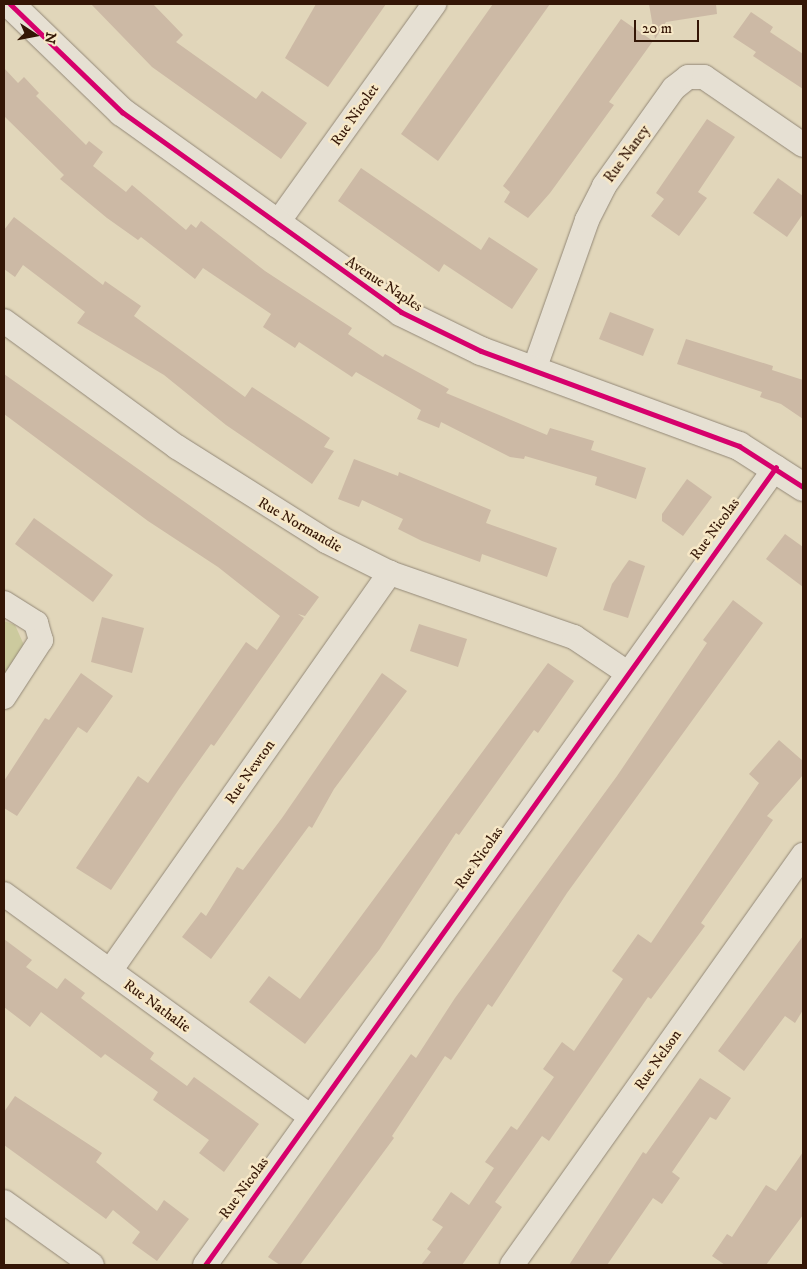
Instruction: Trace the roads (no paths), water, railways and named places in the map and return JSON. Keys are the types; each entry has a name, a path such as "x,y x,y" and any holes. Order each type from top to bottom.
{"street":[{"name":"Avenue Naples","path":"10,4 106,99 276,225 420,322 534,370 739,446 776,467 803,487"},
{"name":"Rue Nicolet","path":"276,225 434,4"},
{"name":"Rue Nancy","path":"534,370 587,220 604,186 674,88 688,77 704,77 803,145"},
{"name":"Rue Normandie","path":"4,321 259,501 390,573 548,626 574,637 626,672"},
{"name":"Rue Nicolas","path":"205,1265 626,672 776,467"},
{"name":"Rue Newton","path":"110,971 390,573"},
{"path":"4,604 36,624 41,640 4,697"},
{"name":"Rue Nelson","path":"512,1265 803,855"},
{"name":"Rue Nathalie","path":"4,894 311,1117"},
{"path":"4,1202 92,1265"}]}
